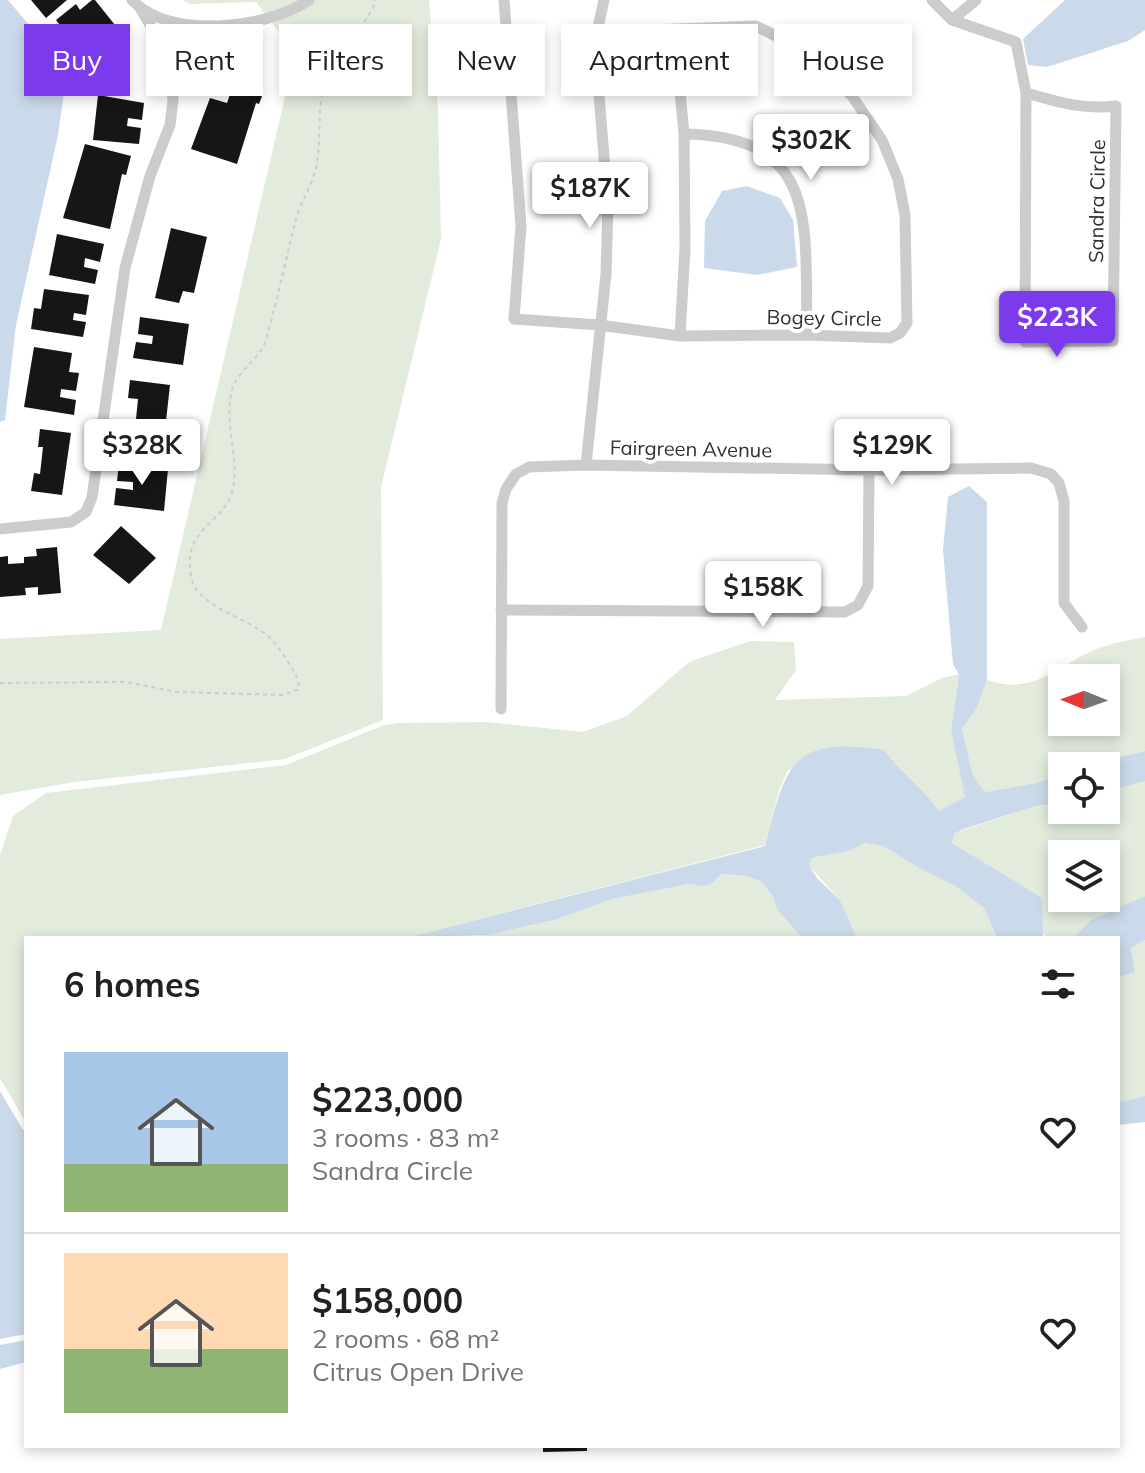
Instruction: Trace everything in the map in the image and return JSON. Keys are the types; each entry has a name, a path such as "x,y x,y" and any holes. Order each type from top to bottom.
{"street":[{"path":"136,4 155,16 186,24 239,25 265,21 309,0"},
{"name":"Bogey Circle","path":"504,0 521,226 514,319 599,325 680,336 890,338 900,333 907,323 905,215 898,179 882,140 852,96 808,52 758,27"},
{"name":"Fairgreen Avenue","path":"599,24 604,0"},
{"path":"932,0 952,20 1016,42 1026,93"},
{"path":"952,20 976,0"},
{"path":"0,529 71,522 86,512 92,497 125,268 150,176 170,125 173,100 162,45 136,4"},
{"name":"Sandra Circle","path":"1026,93 1071,106 1116,106 1113,341 1025,342 1026,93"},
{"name":"Fairgreen Avenue","path":"599,96 608,206 606,274 586,465 869,470 1031,468 1051,474 1059,483 1064,501 1064,603 1082,627"},
{"path":"680,96 684,134 685,248 680,336"},
{"path":"684,134 717,134 754,145 777,163 794,186 803,221 807,335"},
{"path":"501,709 502,503 506,489 516,474 529,467 586,465"},
{"path":"501,610 845,612 858,605 868,586 869,470"}],"path":[{"path":"0,683 125,682 178,692 283,695 299,689 298,677 269,637 214,605 198,590 191,576 190,553 200,532 231,496 231,396 238,377 265,344 294,224 315,173 324,84 339,53 369,17 376,0"}],"shaded area":[{"path":"183,0 429,0 428,96 437,96 441,239 381,487 383,720 285,759 75,782 0,795 0,639 161,630 285,96 412,96 412,24 279,24 279,33 256,2 190,4"},
{"path":"1145,637 1145,751 1120,757 1120,752 1048,752 1048,779 985,792 973,777 962,727 977,708 987,680 1021,684 1048,675 1048,736 1120,736 1120,664 1068,664 1118,642"},
{"path":"750,641 794,642 796,670 775,700 906,696 942,678 959,674 951,729 966,797 939,811 884,750 867,749 788,770 779,790 765,845 414,936 24,936 24,1120 0,1078 0,855 13,816 46,793 286,765 384,725 398,723 487,722 583,732 627,716 689,662"},
{"path":"1145,781 1145,896 1120,907 1120,840 1048,840 1048,912 1109,912 1091,920 1075,936 1045,936 1000,873 952,843 954,834 1048,805 1048,824 1120,824 1120,788"},
{"path":"864,843 883,846 955,886 984,908 996,936 856,936 840,900 810,867 811,859"},
{"path":"722,874 746,876 762,882 773,897 776,908 800,936 478,936 555,920 611,899 689,884 713,883"},
{"path":"1145,940 1145,1096 1120,1102 1120,976 1131,948"}],"water":[{"path":"0,0 8,0 28,24 24,24 24,96 64,96 58,135 16,325 5,420 0,422"},
{"path":"1065,0 1145,0 1145,30 1128,41 1047,67 1028,65 1023,39"},
{"path":"747,186 780,198 793,220 797,267 757,275 704,268 705,221 722,191"},
{"path":"969,486 987,502 987,680 977,708 962,728 973,776 985,792 1048,779 1048,805 964,829 954,834 952,843 1042,898 1043,936 996,936 984,908 955,886 883,846 864,843 848,851 811,859 810,867 840,900 856,936 800,936 776,908 773,897 762,882 746,876 722,874 713,883 704,886 689,884 612,899 555,920 487,935 414,936 765,846 787,776 797,762 811,753 829,748 884,750 939,811 965,797 951,729 959,675 953,664 943,550 948,497"},
{"path":"1145,751 1145,781 1120,788 1120,757"},
{"path":"1145,896 1145,940 1131,948 1135,972 1120,976 1120,936 1075,936 1091,920 1109,912 1120,912 1120,907"},
{"path":"0,1091 24,1130 24,1334 0,1339"},
{"path":"1145,1096 1145,1122 1120,1125 1120,1102"},
{"path":"24,1340 24,1363 0,1369 0,1345"}],"building":[{"path":"31,0 67,0 46,18"},
{"path":"95,0 114,24 59,24 56,20 76,4 80,10"},
{"path":"98,96 144,103 142,120 128,118 127,126 141,128 139,144 93,140"},
{"path":"229,96 262,96 259,104 256,103 237,164 191,149 210,98 227,103"},
{"path":"85,144 131,156 126,175 122,174 110,229 63,218"},
{"path":"171,228 207,237 194,293 183,291 179,303 155,298"},
{"path":"57,234 104,244 100,262 85,258 84,267 98,270 95,284 49,275"},
{"path":"44,289 89,295 86,315 74,313 73,320 86,322 83,337 31,329 34,308 41,309"},
{"path":"140,317 189,324 183,365 133,358 136,342 152,344 153,336 138,334"},
{"path":"34,347 72,353 69,372 79,373 76,391 61,389 60,397 76,400 74,415 24,407"},
{"path":"130,380 170,385 163,448 126,444 128,428 135,429 138,399 128,398"},
{"path":"40,429 71,433 62,495 31,491 34,473 40,474 43,447 38,447"},
{"path":"119,464 168,469 164,511 114,505 116,488 133,490 133,482 117,481"},
{"path":"121,526 156,558 129,584 93,555"},
{"path":"57,547 61,593 38,595 38,587 25,588 26,595 0,597 0,557 8,556 8,564 24,563 24,557 37,556 36,549"},
{"path":"543,1448 587,1448 587,1451 543,1452"}]}
